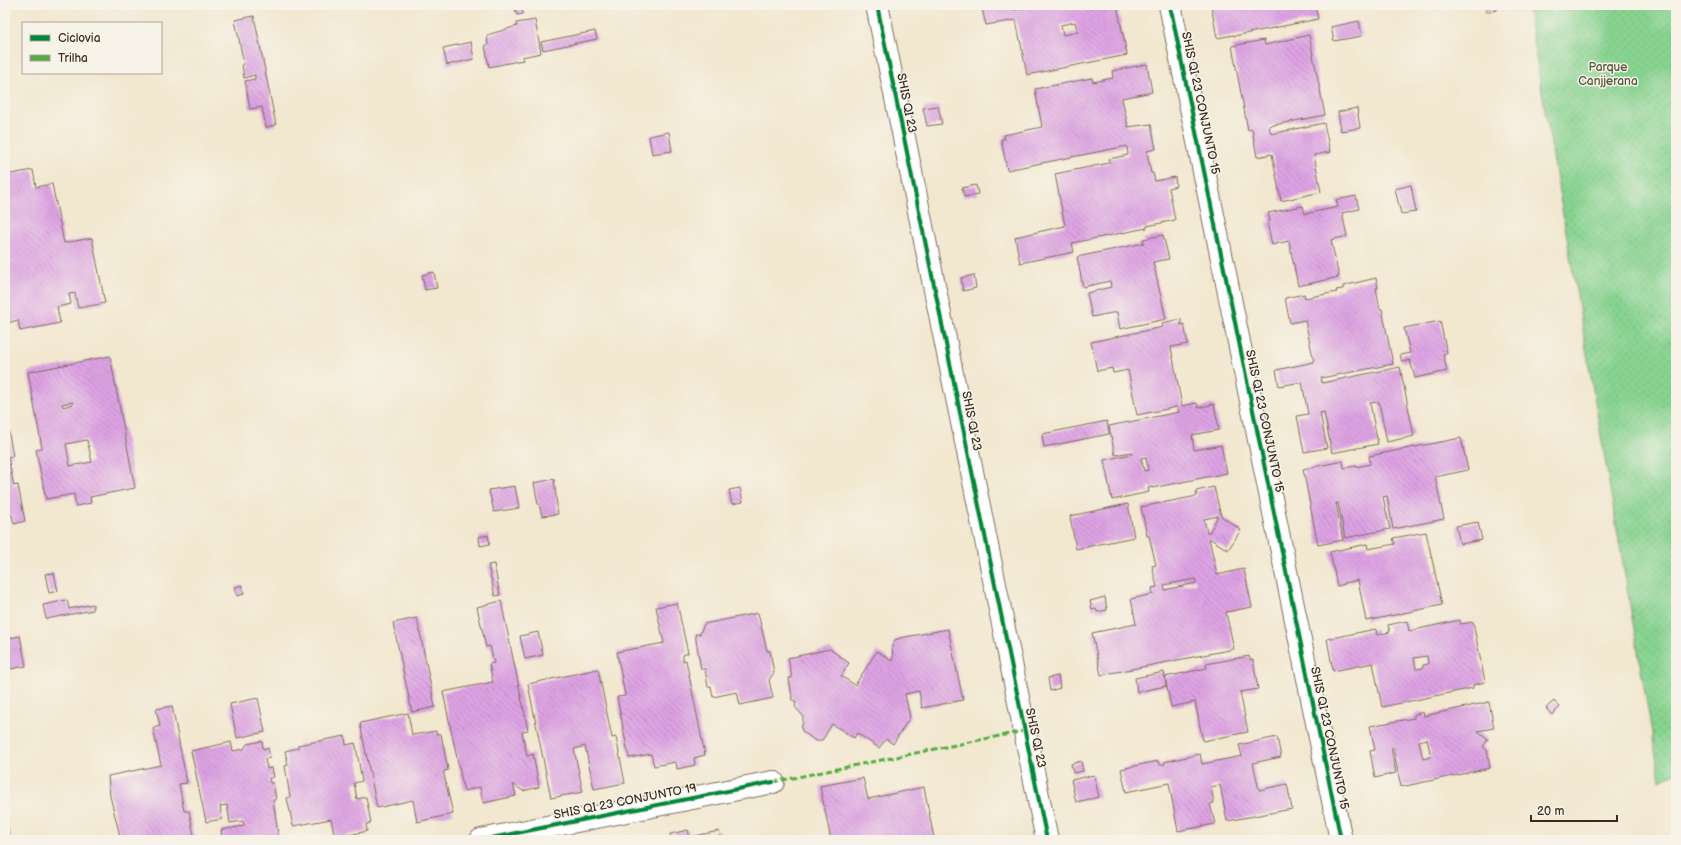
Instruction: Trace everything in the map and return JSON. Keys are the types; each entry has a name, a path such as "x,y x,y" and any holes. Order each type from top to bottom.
{"street":[{"name":"SHIS QI 23","path":"878,5 1047,840"},
{"name":"SHIS QI 23 CONJUNTO 15","path":"1170,5 1341,840"},
{"name":"SHIS QI 23 CONJUNTO 19","path":"481,840 773,782"}],"green space":[{"name":"Parque Canjjerana","path":"1527,5 1676,5 1676,773 1660,780"}],"building":[{"path":"514,5 522,5 523,14 517,15"},
{"path":"1003,5 1014,5 1015,10 1038,5 1117,5 1127,55 1027,75 1016,20 986,25 982,9","holes":["1075,22 1078,32 1063,35 1061,25"]},
{"path":"1211,5 1315,5 1318,19 1217,38"},
{"path":"1485,5 1496,5 1497,10 1486,12"},
{"path":"254,16 276,125 266,127 262,107 250,109 245,81 255,79 255,75 244,78 242,64 244,64 235,20"},
{"path":"535,20 541,53 522,57 523,60 489,67 485,45 488,45 487,35 517,26 516,23"},
{"path":"1359,21 1362,36 1334,41 1331,27"},
{"path":"595,31 597,39 543,50 541,42"},
{"path":"1309,35 1325,115 1269,126 1271,134 1324,123 1330,152 1314,155 1321,192 1281,201 1272,154 1257,157 1252,129 1248,130 1232,46 1264,40 1265,45"},
{"path":"471,42 474,59 447,65 443,48"},
{"path":"1147,64 1152,92 1122,98 1128,127 1151,124 1156,149 1147,151 1151,173 1153,173 1155,181 1175,177 1176,186 1169,188 1175,220 1147,226 1147,228 1072,243 1074,252 1020,263 1015,237 1065,226 1055,174 1109,163 1109,159 1128,155 1127,146 1007,170 1001,139 1005,139 1004,135 1042,127 1035,89 1092,78 1093,82 1113,78 1112,71"},
{"path":"938,106 942,124 927,126 923,108"},
{"path":"1357,108 1360,128 1341,131 1338,112"},
{"path":"669,132 672,151 652,154 649,136"},
{"path":"33,170 36,187 52,184 64,243 92,238 105,303 78,308 75,293 69,294 71,304 57,307 60,323 20,331 18,320 8,323 5,308 5,297 7,297 5,288 5,175"},
{"path":"976,185 978,194 964,197 962,188"},
{"path":"1411,185 1416,212 1401,214 1395,189"},
{"path":"1356,196 1359,209 1342,213 1347,236 1331,240 1339,277 1298,286 1289,241 1272,245 1267,222 1270,221 1268,213 1303,206 1305,214 1338,207 1336,200"},
{"path":"1163,235 1169,259 1153,262 1166,319 1120,329 1117,312 1092,317 1087,293 1111,287 1110,281 1083,287 1077,257 1144,243 1143,239"},
{"path":"434,272 437,288 425,290 422,275"},
{"path":"974,275 976,288 963,291 961,278"},
{"path":"1376,278 1378,288 1376,288 1380,309 1382,309 1393,364 1321,378 1322,383 1400,367 1414,436 1387,442 1379,402 1370,403 1378,444 1332,453 1324,412 1320,413 1327,448 1304,452 1297,416 1308,414 1302,382 1279,386 1276,370 1314,362 1305,320 1290,323 1285,298 1304,294 1305,298 1337,292 1336,290 1343,289 1343,286"},
{"path":"1181,319 1181,325 1184,324 1188,344 1171,347 1182,406 1197,403 1198,408 1214,404 1219,430 1192,435 1194,450 1221,445 1227,473 1152,487 1148,488 1149,492 1112,500 1104,460 1132,454 1132,452 1115,455 1109,426 1179,412 1177,407 1137,415 1128,370 1113,373 1112,368 1097,371 1091,342 1163,327 1162,323","holes":["1146,457 1148,470 1144,471 1141,458"]},
{"path":"1440,321 1447,353 1443,354 1447,371 1415,378 1410,360 1402,362 1400,355 1410,353 1404,328"},
{"path":"110,356 135,488 90,497 91,503 76,506 74,494 46,499 36,450 42,448 28,372","holes":["73,402 74,404 63,407 62,404","87,440 92,462 70,466 66,444"]},
{"path":"1107,421 1109,434 1044,447 1042,434"},
{"path":"7,423 13,456 8,457 14,486 18,485 25,521 14,524 12,515 6,516 5,511 5,424"},
{"path":"1461,438 1468,470 1435,477 1444,519 1393,529 1387,496 1383,497 1390,529 1345,538 1338,503 1336,503 1343,540 1318,545 1303,469 1343,461 1344,468 1356,467 1370,464 1369,456"},
{"path":"554,479 558,514 542,516 534,483"},
{"path":"515,486 519,508 494,512 489,490"},
{"path":"1214,487 1221,516 1241,530 1228,550 1209,538 1217,575 1244,569 1252,607 1226,612 1234,649 1101,675 1092,633 1136,624 1131,599 1153,594 1152,588 1157,587 1152,566 1156,565 1149,536 1147,536 1141,507 1197,496 1196,491","holes":["1218,516 1209,533 1207,533 1204,519","1195,579 1196,583 1165,590 1164,585"]},
{"path":"740,488 743,502 732,504 729,490"},
{"path":"1128,504 1134,537 1076,549 1070,516"},
{"path":"1478,522 1482,540 1460,544 1456,526"},
{"path":"1426,532 1442,605 1366,621 1358,580 1337,586 1330,552 1367,544 1368,549 1395,544 1393,538"},
{"path":"488,535 490,544 480,546 479,537"},
{"path":"494,564 500,595 495,596 488,565"},
{"path":"54,573 58,591 49,593 45,574"},
{"path":"242,585 244,594 237,596 235,587"},
{"path":"1105,597 1107,610 1097,612 1096,609 1092,610 1090,601"},
{"path":"67,600 69,609 93,604 93,610 46,619 43,605"},
{"path":"501,601 528,730 522,732 527,756 533,754 539,787 523,791 513,784 516,796 483,803 480,787 464,791 443,692 493,682 489,664 494,663 490,646 486,647 477,607"},
{"path":"677,603 688,653 683,655 683,661 686,660 705,755 694,758 695,765 677,769 676,762 654,766 651,754 629,758 617,697 625,696 617,652 664,643 656,607"},
{"path":"758,613 767,651 770,651 774,673 769,680 773,698 740,705 737,692 713,697 711,686 708,687 705,669 701,669 695,634 700,634 704,624"},
{"path":"417,618 435,707 412,712 393,623"},
{"path":"1460,620 1461,624 1473,622 1485,682 1473,685 1473,688 1382,707 1373,663 1333,671 1327,639 1376,629 1377,635 1390,632 1388,625 1407,621 1409,631","holes":["1427,656 1428,664 1423,665 1423,668 1416,669 1414,658"]},
{"path":"948,629 963,700 922,708 919,691 905,694 910,717 893,744 886,739 879,748 857,733 854,738 832,724 823,739 820,741 816,741 803,732 801,728 803,716 795,707 796,702 791,699 789,678 792,678 788,658 830,649 849,663 841,676 855,685 877,651 892,661 892,647 895,640"},
{"path":"538,632 543,655 525,659 520,636"},
{"path":"20,636 26,666 5,670 5,639"},
{"path":"1249,656 1250,660 1253,660 1258,689 1240,692 1248,732 1203,741 1195,702 1171,707 1165,677 1207,668 1206,664"},
{"path":"598,669 612,738 616,737 625,783 594,789 585,746 574,749 583,792 551,798 528,684"},
{"path":"1164,672 1166,686 1137,692 1135,678"},
{"path":"1058,676 1060,688 1050,691 1048,678"},
{"path":"258,698 265,732 237,738 230,704"},
{"path":"1554,701 1560,707 1552,715 1546,708"},
{"path":"1489,702 1494,728 1478,731 1488,739 1483,747 1487,750 1490,768 1401,787 1393,748 1391,748 1396,773 1375,778 1370,751 1375,750 1370,726 1414,718 1414,715 1423,712 1424,716","holes":["1427,739 1431,757 1423,759 1419,741"]},
{"path":"172,706 187,783 179,784 184,811 189,811 195,840 121,840 110,796 108,776 161,765 153,728 160,726 156,709"},
{"path":"408,713 412,735 436,731 436,734 441,734 448,770 444,771 444,775 453,814 417,822 413,800 377,808 360,723"},
{"path":"345,736 346,745 355,743 356,746 362,781 354,783 357,799 366,797 371,823 366,824 367,831 335,838 331,819 293,826 287,798 290,797 285,766 288,765 285,751 298,748 298,745"},
{"path":"1277,737 1281,757 1253,763 1259,790 1287,784 1292,809 1227,821 1220,785 1211,787 1214,803 1210,804 1215,824 1178,831 1169,783 1126,792 1121,769 1158,761 1160,765 1165,764 1164,762 1200,754 1202,764 1242,756 1239,745"},
{"path":"262,741 263,749 268,748 270,758 265,759 267,769 272,768 274,777 269,778 270,783 273,783 276,800 273,800 279,840 222,840 221,830 244,826 243,821 230,823 227,805 220,806 222,819 206,822 191,751 231,742 233,751 244,749 247,744"},
{"path":"1081,761 1083,771 1073,773 1071,764"},
{"path":"1094,775 1099,797 1076,802 1071,780"},
{"path":"863,778 868,799 924,787 934,838 922,840 831,840 820,786"},
{"path":"6,818 10,840 5,840"},
{"path":"688,830 690,837 719,831 721,840 667,840 671,839 670,834"}],"marked path":[{"path":"773,782 1024,731"}],"cycle path":[{"path":"877,5 1047,840"},
{"path":"1170,5 1341,840"},
{"path":"481,840 773,782"}]}
